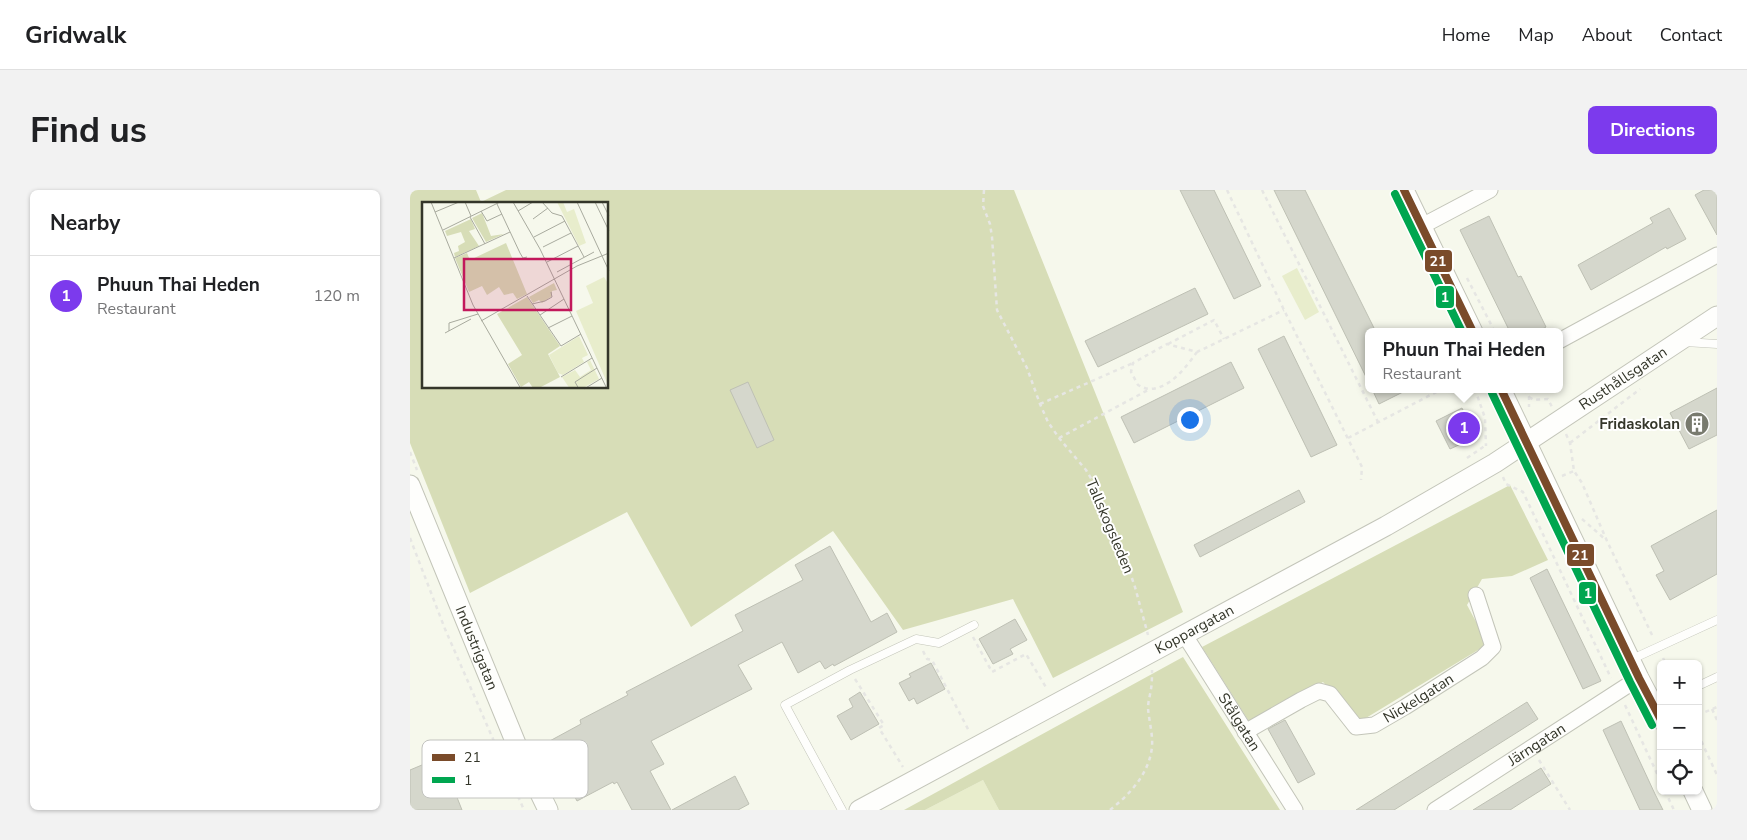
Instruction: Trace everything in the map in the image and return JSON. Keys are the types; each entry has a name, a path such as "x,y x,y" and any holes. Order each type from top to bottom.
{"street":[{"path":"1404,190 1471,328"},
{"path":"1422,226 1490,190"},
{"path":"1563,339 1717,255"},
{"name":"Rusthållsgatan","path":"1527,442 1717,316"},
{"path":"1503,393 1630,660 1657,706"},
{"name":"Koppargatan","path":"858,810 1386,526 1495,463 1527,442"},
{"name":"Industrigatan","path":"410,485 515,740"},
{"name":"Nickelgatan","path":"1246,732 1319,691 1330,694 1356,727 1374,725 1405,707 1482,658 1493,647 1479,610 1476,595"},
{"name":"Stålgatan","path":"1184,634 1295,810"},
{"name":"Järngatan","path":"1436,810 1639,678"},
{"path":"1695,795 1702,810"},
{"name":"Industrigatan","path":"542,798 548,810"}],"lane":[{"path":"1678,341 1717,344"},
{"path":"1630,660 1717,620"},
{"path":"842,810 785,706 850,670 916,639 939,643 971,627"},
{"path":"1702,684 1717,678"}],"path":[{"name":"Tallskogsleden","path":"984,190 983,206 990,224 992,237 997,310 1027,368 1040,404 1059,438 1086,470 1095,485 1102,507 1120,544 1135,587 1153,651 1152,688 1148,706 1152,746 1150,756 1138,782 1129,794 1110,810"},
{"path":"1227,190 1362,467 1361,480"},
{"path":"1262,190 1378,422"},
{"path":"1059,438 1148,390 1163,386 1184,370 1197,352 1284,310"},
{"path":"1040,404 1134,363 1214,320 1224,339"},
{"path":"1167,344 1197,352"},
{"path":"1134,363 1131,372 1138,386 1148,390"},
{"path":"1570,443 1647,384"},
{"path":"1348,438 1434,393"},
{"path":"1476,393 1485,418 1486,445 1506,484 1523,492 1657,774"},
{"path":"1527,393 1534,400 1548,400 1559,421 1570,443 1574,471 1582,483 1607,541 1664,660"},
{"path":"410,538 445,629 493,740"},
{"path":"971,627 992,672 1026,654 1048,690"},
{"path":"916,639 927,659 932,660 970,733"},
{"path":"850,670 884,725 878,728 904,768"},
{"path":"1702,714 1717,707"},
{"path":"1712,709 1717,720"},
{"path":"1702,742 1717,774"},
{"path":"1532,748 1570,810"},
{"path":"1667,795 1674,810"},
{"path":"519,798 524,810"}],"green space":[{"path":"410,190 476,190 481,202 506,190 1014,190 1183,612 1053,678 1013,599 903,630 833,531 691,627 627,512 470,593 410,443"},
{"path":"1297,268 1319,312 1305,320 1282,276"},
{"path":"1510,485 1548,560 1512,576 1482,579 1467,605 1488,644 1361,721 1323,682 1250,723 1202,647"},
{"path":"1183,657 1280,810 999,810 983,780 925,810 904,810"},
{"path":"983,780 999,810 925,810"}],"building":[{"path":"1180,190 1214,190 1261,286 1234,299"},
{"path":"1274,190 1305,190 1374,328 1365,328 1365,375"},
{"path":"1704,190 1717,190 1717,235 1695,195"},
{"path":"1669,208 1686,239 1667,249 1666,247 1591,290 1578,265 1653,223 1650,218"},
{"path":"1489,216 1518,277 1521,276 1546,327 1508,328 1460,230"},
{"path":"1195,288 1208,314 1098,367 1085,341"},
{"path":"1284,336 1337,445 1311,457 1258,349"},
{"path":"1231,362 1244,388 1134,443 1121,417"},
{"path":"748,382 774,440 757,448 730,390"},
{"name":"Fridaskolan","path":"1717,388 1717,435 1689,449 1670,413"},
{"path":"1374,393 1401,393 1379,404"},
{"path":"1462,408 1476,437 1450,449 1436,421"},
{"path":"1299,490 1305,502 1200,557 1194,545"},
{"path":"1717,510 1717,574 1670,600 1656,575 1664,571 1651,546"},
{"path":"830,546 871,622 887,613 897,632 825,669 820,661 798,673 782,642 738,665 752,689 651,741 664,764 650,771 671,810 632,810 617,782 614,784 613,782 588,795 588,740 552,740 581,724 580,720 628,695 626,692 743,631 735,615 803,580 795,565"},
{"path":"1547,569 1601,681 1583,689 1530,578"},
{"path":"1015,619 1027,640 1010,649 1013,654 993,664 979,639"},
{"path":"931,663 945,689 917,704 914,698 909,701 899,683 911,677 909,674"},
{"path":"860,692 879,724 851,740 837,716 853,707 849,699"},
{"path":"1527,702 1538,719 1524,728 1394,810 1356,810"},
{"path":"1285,720 1315,774 1298,783 1268,729"},
{"path":"1621,721 1663,810 1640,810 1603,730"},
{"path":"422,765 422,798 457,798 462,810 410,810 410,770"},
{"path":"1541,768 1551,784 1510,810 1473,810"},
{"path":"735,776 749,804 738,810 672,810"}],"transit line":[{"name":"21","path":"1404,190 1471,328"},
{"name":"1","path":"1395,194 1460,328"},
{"name":"1","path":"1492,393 1652,725"},
{"name":"21","path":"1503,393 1657,712"}],"place":[{"name":"Fridaskolan","path":"1697,424"},
{"name":"Phuun Thai Heden","path":"1464,428"}]}
